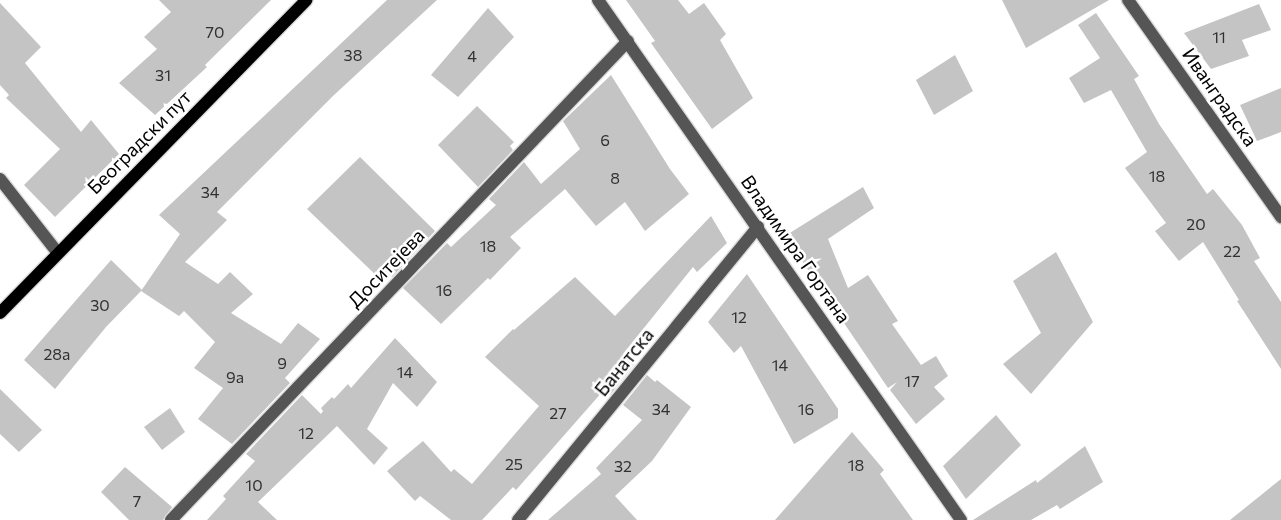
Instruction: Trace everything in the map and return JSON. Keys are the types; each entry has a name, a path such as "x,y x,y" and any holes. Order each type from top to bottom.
{"main road":[{"name":"Београдски пут","path":"0,313 57,252 306,0"}],"street":[{"name":"Владимира Гортана","path":"598,0 961,520"},
{"name":"Иванградска","path":"1128,0 1281,217"},
{"name":"Доситејева","path":"172,520 628,41"},
{"path":"0,180 57,252"},
{"name":"Банатска","path":"518,520 758,227"}],"building":[{"path":"159,0 271,0 205,65 207,67 155,115 119,83 157,49 144,37 171,12"},
{"path":"387,0 437,0 334,95 217,212 227,220 185,262 218,284 230,272 253,294 231,313 281,344 298,323 320,339 285,378 290,383 232,444 198,419 223,388 194,368 215,342 184,311 179,316 141,291 180,234 159,215"},
{"path":"626,0 678,0 689,14 704,3 726,34 720,40 753,98 712,129 651,43 655,41"},
{"path":"1002,0 1109,0 1026,48"},
{"path":"0,3 41,47 25,63 81,132 91,120 119,154 55,217 24,185 60,149 6,98 9,95 0,85"},
{"path":"1259,4 1271,30 1242,40 1249,56 1211,69 1184,33"},
{"path":"488,8 514,37 458,97 431,75"},
{"path":"1096,13 1139,76 1134,79 1159,124 1207,194 1213,189 1242,225 1260,258 1254,261 1281,302 1281,369 1237,301 1239,300 1203,242 1179,261 1155,231 1166,223 1125,168 1147,152 1111,90 1084,103 1069,78 1100,58 1078,25"},
{"path":"955,55 973,91 934,115 916,80"},
{"path":"611,75 670,169 689,194 645,231 625,202 596,226 565,189 510,237 521,248 490,280 488,278 441,324 403,288 447,243 451,247 496,205 489,199 524,162 541,184 580,149 563,121"},
{"path":"1281,88 1281,132 1257,141 1240,105"},
{"path":"477,106 514,142 510,146 513,150 478,187 438,145"},
{"path":"360,157 435,231 392,277 387,273 381,280 307,209"},
{"path":"863,187 874,208 828,239 848,288 868,275 898,321 892,324 921,365 936,356 948,376 934,387 945,399 916,424 890,390 897,382 888,388 785,236"},
{"path":"711,216 727,243 697,272 693,267 623,354 635,364 610,395 603,391 516,490 513,487 482,520 451,520 420,496 415,501 387,471 423,441 451,472 454,469 472,484 539,406 485,357 513,329 575,277 615,316"},
{"path":"1056,252 1093,322 1031,394 1003,364 1041,333 1013,281"},
{"path":"111,260 142,290 106,327 55,389 24,360"},
{"path":"747,274 838,409 838,418 794,444 741,346 734,353 708,322"},
{"path":"395,338 437,382 417,407 393,383 367,429 388,448 374,465 337,426 258,502 277,520 207,520 226,499 223,496 255,461 246,454 302,395 321,414 323,411 321,408 332,397 334,399 348,384 351,388"},
{"path":"647,375 655,382 657,380 691,407 652,461 615,496 637,520 548,520 601,474 596,468 642,420 623,405"},
{"path":"0,389 42,430 19,452 0,434"},
{"path":"170,408 185,432 162,450 144,427"},
{"path":"996,415 1021,445 966,499 943,466"},
{"path":"852,432 884,470 880,474 913,520 775,520"},
{"path":"1085,446 1103,482 1060,509 1057,505 1031,520 973,520 1036,480 1037,483"},
{"path":"125,467 172,507 163,520 129,520 101,492"},
{"path":"1281,479 1281,520 1230,520"}]}
